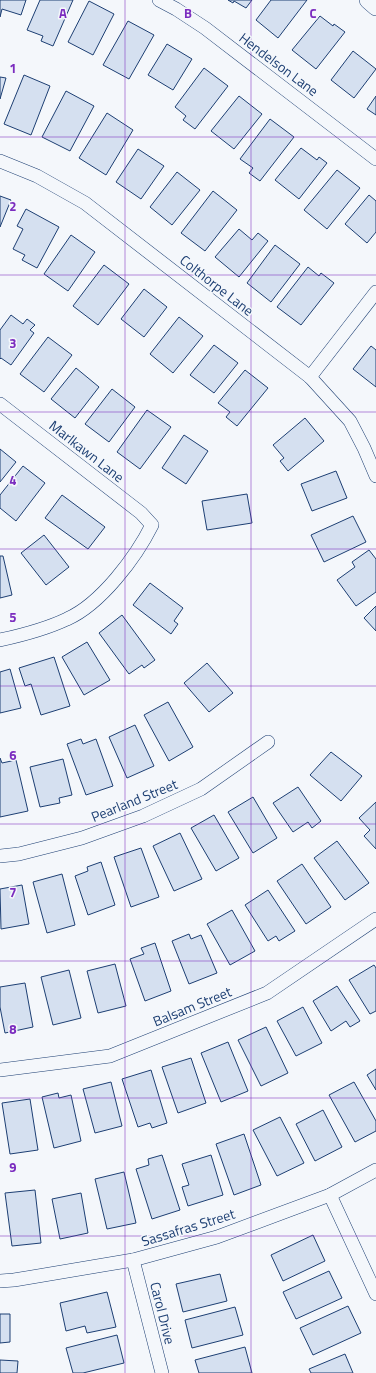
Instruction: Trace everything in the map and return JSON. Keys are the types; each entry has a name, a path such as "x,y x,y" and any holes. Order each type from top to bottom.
{"street":[{"name":"Hendelson Lane","path":"159,0 205,28 376,159"},
{"path":"368,0 376,7"},
{"name":"Colthorpe Lane","path":"0,161 37,176 85,203 310,378 350,421 376,476"},
{"path":"310,378 376,292"},
{"name":"Marlkawn Lane","path":"0,404 141,513 152,525 146,538 110,586 85,609 68,619 42,629 0,640"},
{"name":"Pearland Street","path":"0,856 19,854 82,838 143,816 201,789 268,742"},
{"name":"Balsam Street","path":"0,1070 110,1056 266,993 376,919"},
{"name":"Sassafras Street","path":"0,1281 133,1260 217,1237 330,1194 376,1170"},
{"path":"330,1194 376,1294"},
{"name":"Carol Drive","path":"133,1260 162,1373"}],"building":[{"path":"0,0 26,0 21,15 2,9 0,17"},
{"path":"40,0 73,0 53,46 41,41 43,36 27,30"},
{"path":"228,0 252,0 246,8 234,1 233,3"},
{"path":"271,0 307,0 278,38 256,20"},
{"path":"89,1 114,14 93,55 68,42"},
{"path":"320,16 333,26 334,24 345,32 316,69 292,50"},
{"path":"128,21 154,35 129,79 103,65"},
{"path":"167,44 192,59 173,90 148,75"},
{"path":"353,51 376,69 354,98 331,80"},
{"path":"204,68 228,86 195,129 183,120 186,116 175,107"},
{"path":"24,75 50,86 31,135 4,124"},
{"path":"0,77 6,78 0,99"},
{"path":"66,91 94,106 70,151 42,137"},
{"path":"239,96 262,114 234,149 211,131"},
{"path":"376,96 376,115 367,109"},
{"path":"107,113 133,130 106,175 79,158"},
{"path":"270,119 294,137 260,181 249,173 253,168 240,159"},
{"path":"301,148 317,160 319,157 327,163 299,199 275,180"},
{"path":"138,149 164,166 141,199 116,182"},
{"path":"337,170 360,188 327,229 304,210"},
{"path":"177,172 200,190 172,225 150,207"},
{"path":"213,191 237,210 205,251 181,233"},
{"path":"369,195 376,201 376,232 367,243 345,224"},
{"path":"0,196 11,200 0,227"},
{"path":"26,209 59,227 37,268 22,260 25,255 13,249 23,229 17,226"},
{"path":"239,229 252,240 258,233 268,241 239,277 215,257"},
{"path":"71,235 95,252 68,291 44,274"},
{"path":"275,245 300,264 271,302 247,283"},
{"path":"104,265 129,284 98,325 73,306"},
{"path":"308,267 319,276 321,273 334,283 301,325 277,307"},
{"path":"144,289 167,307 144,337 121,319"},
{"path":"11,315 23,324 27,319 35,325 30,330 34,333 11,365 1,358 0,359 0,330"},
{"path":"179,317 203,336 173,373 150,354"},
{"path":"48,337 72,355 44,392 20,374"},
{"path":"214,345 238,363 214,393 190,375"},
{"path":"371,346 376,350 376,387 353,369"},
{"path":"76,368 99,387 75,418 51,399"},
{"path":"245,370 268,388 237,426 226,417 230,412 218,403"},
{"path":"112,389 135,407 109,442 85,424"},
{"path":"147,410 171,427 140,469 117,452"},
{"path":"305,418 324,441 288,471 280,461 284,458 273,445"},
{"path":"184,435 208,451 186,484 162,468"},
{"path":"0,449 16,462 0,482"},
{"path":"23,466 45,483 16,521 0,508 0,495"},
{"path":"336,471 347,498 312,511 301,484"},
{"path":"247,494 252,523 207,530 202,501"},
{"path":"62,495 105,527 88,549 45,518"},
{"path":"353,516 366,542 324,562 311,535"},
{"path":"44,535 69,567 46,585 21,553"},
{"path":"369,550 376,559 376,592 356,606 337,580 355,567 352,562"},
{"path":"0,556 3,556 12,595 0,598"},
{"path":"150,583 183,608 174,621 178,624 171,634 133,605"},
{"path":"376,606 376,631 364,618"},
{"path":"122,615 155,660 144,668 142,665 129,674 99,633"},
{"path":"87,642 110,680 84,695 62,657"},
{"path":"54,657 70,706 41,715 31,684 25,686 19,668"},
{"path":"207,663 233,693 209,712 184,683"},
{"path":"10,669 21,708 0,713 0,672"},
{"path":"168,702 193,747 169,761 144,715"},
{"path":"135,725 154,766 127,778 109,737"},
{"path":"81,739 83,744 96,739 113,786 86,795 67,744"},
{"path":"331,752 362,776 341,801 310,775"},
{"path":"0,758 2,763 16,760 28,811 0,817"},
{"path":"63,759 72,795 59,798 60,803 40,807 30,767"},
{"path":"298,787 321,821 312,828 308,822 293,832 273,803"},
{"path":"253,797 277,838 253,853 228,812"},
{"path":"376,802 376,849 364,836 370,830 359,818"},
{"path":"214,815 239,858 216,871 191,828"},
{"path":"180,833 202,879 174,891 153,846"},
{"path":"337,841 369,883 345,900 314,858"},
{"path":"141,848 159,897 131,907 114,857"},
{"path":"101,862 115,905 88,915 75,876 88,871 87,867"},
{"path":"302,864 331,907 306,924 277,881"},
{"path":"62,874 75,925 47,933 33,882"},
{"path":"22,885 29,924 1,929 0,889"},
{"path":"268,890 295,931 279,941 276,936 268,941 245,905"},
{"path":"232,910 255,951 230,965 207,924"},
{"path":"189,934 191,939 201,935 217,973 189,984 172,941"},
{"path":"155,943 171,991 145,1001 130,959 144,954 141,948"},
{"path":"115,964 126,1006 98,1013 87,971"},
{"path":"374,965 376,968 376,1011 370,1014 349,980"},
{"path":"69,970 81,1018 53,1025 41,977"},
{"path":"25,983 33,1027 5,1033 0,1007 0,987"},
{"path":"337,986 360,1021 350,1027 346,1021 331,1031 313,1001"},
{"path":"303,1007 322,1043 296,1056 277,1021"},
{"path":"266,1027 288,1073 261,1086 238,1040"},
{"path":"228,1042 248,1091 221,1102 201,1053"},
{"path":"191,1058 206,1103 178,1113 162,1067"},
{"path":"376,1069 376,1090 367,1075"},
{"path":"151,1070 167,1123 152,1128 150,1123 138,1127 122,1079"},
{"path":"111,1082 122,1126 95,1133 83,1089"},
{"path":"354,1082 376,1121 376,1131 355,1142 329,1095"},
{"path":"58,1093 59,1098 71,1095 81,1141 54,1148 42,1097"},
{"path":"30,1099 38,1150 10,1154 2,1103"},
{"path":"323,1110 342,1147 315,1161 296,1124"},
{"path":"280,1117 304,1163 277,1176 253,1130"},
{"path":"244,1134 261,1185 234,1195 216,1144"},
{"path":"162,1155 180,1210 152,1219 136,1169 149,1165 148,1159"},
{"path":"211,1155 223,1195 188,1206 182,1187 189,1185 182,1164"},
{"path":"124,1172 136,1223 107,1229 95,1179"},
{"path":"35,1190 41,1243 12,1246 5,1193"},
{"path":"81,1193 88,1233 60,1239 52,1199"},
{"path":"313,1235 325,1261 283,1281 271,1255"},
{"path":"329,1271 342,1298 296,1319 283,1292"},
{"path":"220,1274 227,1301 183,1312 176,1284"},
{"path":"107,1292 116,1327 87,1333 85,1326 66,1331 60,1303"},
{"path":"348,1306 361,1333 313,1355 300,1328"},
{"path":"235,1307 243,1335 192,1348 185,1320"},
{"path":"0,1314 10,1314 10,1342 0,1343"},
{"path":"117,1335 124,1363 83,1373 73,1373 66,1348"},
{"path":"245,1347 252,1373 199,1373 195,1360"},
{"path":"345,1354 353,1373 311,1373 309,1369"},
{"path":"0,1360 18,1361 17,1373 0,1373"}]}
